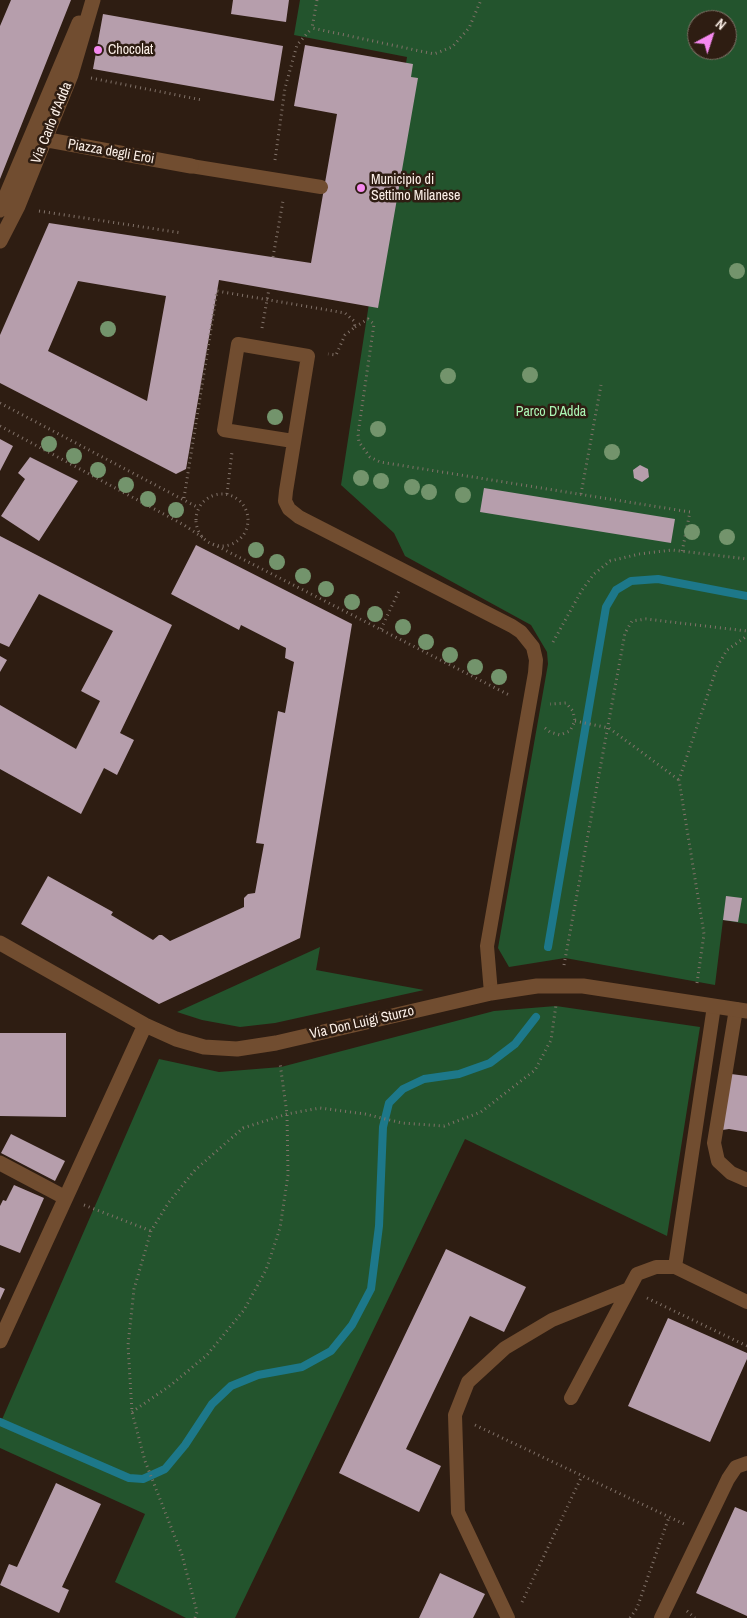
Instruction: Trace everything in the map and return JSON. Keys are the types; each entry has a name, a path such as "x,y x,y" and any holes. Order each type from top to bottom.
{"street":[{"name":"Via Carlo d'Adda","path":"0,210 71,75 92,0"},
{"name":"Via Carlo d'Adda","path":"0,241 18,206 38,138 74,33 92,0"},
{"name":"Piazza degli Eroi","path":"38,138 191,166"},
{"name":"Via Don Luigi Sturzo","path":"0,943 145,1025 176,1039 204,1047 238,1049 276,1043 491,993 537,986 583,986 741,1010"},
{"path":"0,1340 64,1197 145,1025"},
{"path":"0,1163 64,1197"}],"lane":[{"path":"191,166 321,187"},
{"path":"293,442 224,430 238,344 308,356 286,491 285,501 289,509 299,517 521,632 533,647 536,660 487,946 491,993"},
{"path":"675,1266 714,1006"},
{"path":"741,1010 714,1143 718,1161 731,1173 747,1180"},
{"path":"571,1398 637,1274 656,1267 675,1266 747,1302"},
{"path":"513,1614 458,1512 455,1415 468,1382 504,1348 552,1320 629,1289"},
{"path":"661,1618 732,1473 736,1467 747,1463"}],"path":[{"path":"272,179 285,88 297,45 312,28 317,0"},
{"path":"312,28 434,54 452,47 469,28 481,0"},
{"path":"71,75 202,100"},
{"path":"273,257 286,181"},
{"path":"18,206 182,233"},
{"path":"259,348 268,289"},
{"path":"355,327 368,319 374,324 358,434 358,442 370,457 380,462 690,512 682,552"},
{"path":"581,494 601,385"},
{"path":"0,403 199,508"},
{"path":"0,426 184,525 213,544 518,699"},
{"path":"227,494 235,432"},
{"path":"205,539 197,525 199,508 211,496 227,494 235,497 247,510 248,527 238,541 230,545 213,544"},
{"path":"536,660 547,652 582,590 594,574 610,561 639,554 672,550 747,559"},
{"path":"381,629 408,572"},
{"path":"562,970 609,728 625,633 632,621 646,618 747,631"},
{"path":"692,1003 704,934 679,780 717,667 727,650 747,636"},
{"path":"546,708 555,702 566,703 573,711 577,721"},
{"path":"577,721 609,728 679,780"},
{"path":"543,724 550,732 560,735 570,731 577,721"},
{"path":"195,1618 195,1603 182,1555 159,1499 132,1412 128,1345 134,1288 151,1231 169,1202 195,1170 243,1128 287,1114 320,1108 365,1114 402,1123 444,1126 481,1112 520,1084 534,1070 544,1056 551,1040 556,1001"},
{"path":"132,1412 172,1385 206,1355 244,1310 266,1270 280,1228 288,1175 287,1114 276,1043"},
{"path":"64,1197 151,1231"},
{"path":"629,1289 747,1346"},
{"path":"455,1415 702,1533"},
{"path":"513,1614 582,1476"},
{"path":"630,1618 637,1608 669,1517"}],"green space":[{"name":"Parco D'Adda","path":"300,0 747,0 747,924 723,920 715,985 565,958 509,967 498,948 548,664 547,652 531,625 405,556 394,533 341,485 407,57 294,35"},
{"path":"320,947 316,970 424,990 275,1023 240,1027 202,1020 177,1012"},
{"path":"556,1006 700,1027 667,1236 465,1139 235,1618 186,1618 115,1582 145,1514 0,1448 0,1424 159,1059 219,1072 281,1067 494,1011"}],"building":[{"path":"11,0 71,0 0,179 0,26"},
{"path":"233,0 289,0 286,22 231,14"},
{"path":"103,14 283,46 274,101 93,69"},
{"path":"305,45 413,64 411,77 418,78 378,308 219,280 186,469 176,474 0,383 0,335 49,223 311,263 337,114 294,106","holes":["78,281 166,296 147,401 48,351"]},
{"path":"0,439 13,446 0,471"},
{"path":"30,457 78,481 39,541 1,516 25,479 18,473"},
{"path":"640,465 648,469 649,477 642,482 634,478 633,470"},
{"path":"484,488 675,519 671,543 480,512"},
{"path":"0,536 172,625 120,733 134,740 117,775 104,768 81,814 0,769 0,705 76,749 100,701 81,691 113,631 39,594 9,647 0,643"},
{"path":"196,545 352,624 300,938 159,1004 21,924 48,876 113,912 111,915 153,940 162,935 170,941 244,907 244,898 248,894 255,893 264,844 256,843 278,711 285,713 294,662 285,658 286,648 241,625 239,630 171,594"},
{"path":"0,656 7,660 0,672"},
{"path":"726,896 742,898 738,922 723,920"},
{"path":"0,1033 66,1033 66,1117 0,1116"},
{"path":"731,1074 747,1076 747,1132 729,1129 722,1130"},
{"path":"11,1134 65,1161 55,1181 1,1153"},
{"path":"14,1185 44,1198 20,1253 0,1245 0,1206 3,1200 6,1201"},
{"path":"446,1249 526,1287 504,1332 470,1316 406,1449 441,1466 419,1512 339,1473"},
{"path":"0,1287 5,1289 0,1300"},
{"path":"668,1318 747,1353 747,1359 710,1442 628,1406"},
{"path":"56,1483 101,1504 62,1587 69,1590 59,1613 0,1585 9,1564 17,1567"},
{"path":"735,1507 747,1512 747,1616 696,1593"},
{"path":"440,1573 485,1594 473,1618 419,1618"}],"waterway":[{"path":"548,947 606,607 616,590 631,581 658,579 747,596"},
{"path":"0,1422 129,1478 143,1479 165,1469 185,1445 212,1404 231,1386 258,1375 302,1367 331,1351 352,1325 371,1289 379,1226 383,1127 389,1103 403,1089 424,1079 459,1074 490,1063 515,1044 536,1017"}],"place":[{"name":"Chocolat","path":"98,50"},
{"name":"Municipio di Settimo Milanese","path":"361,188"}]}
